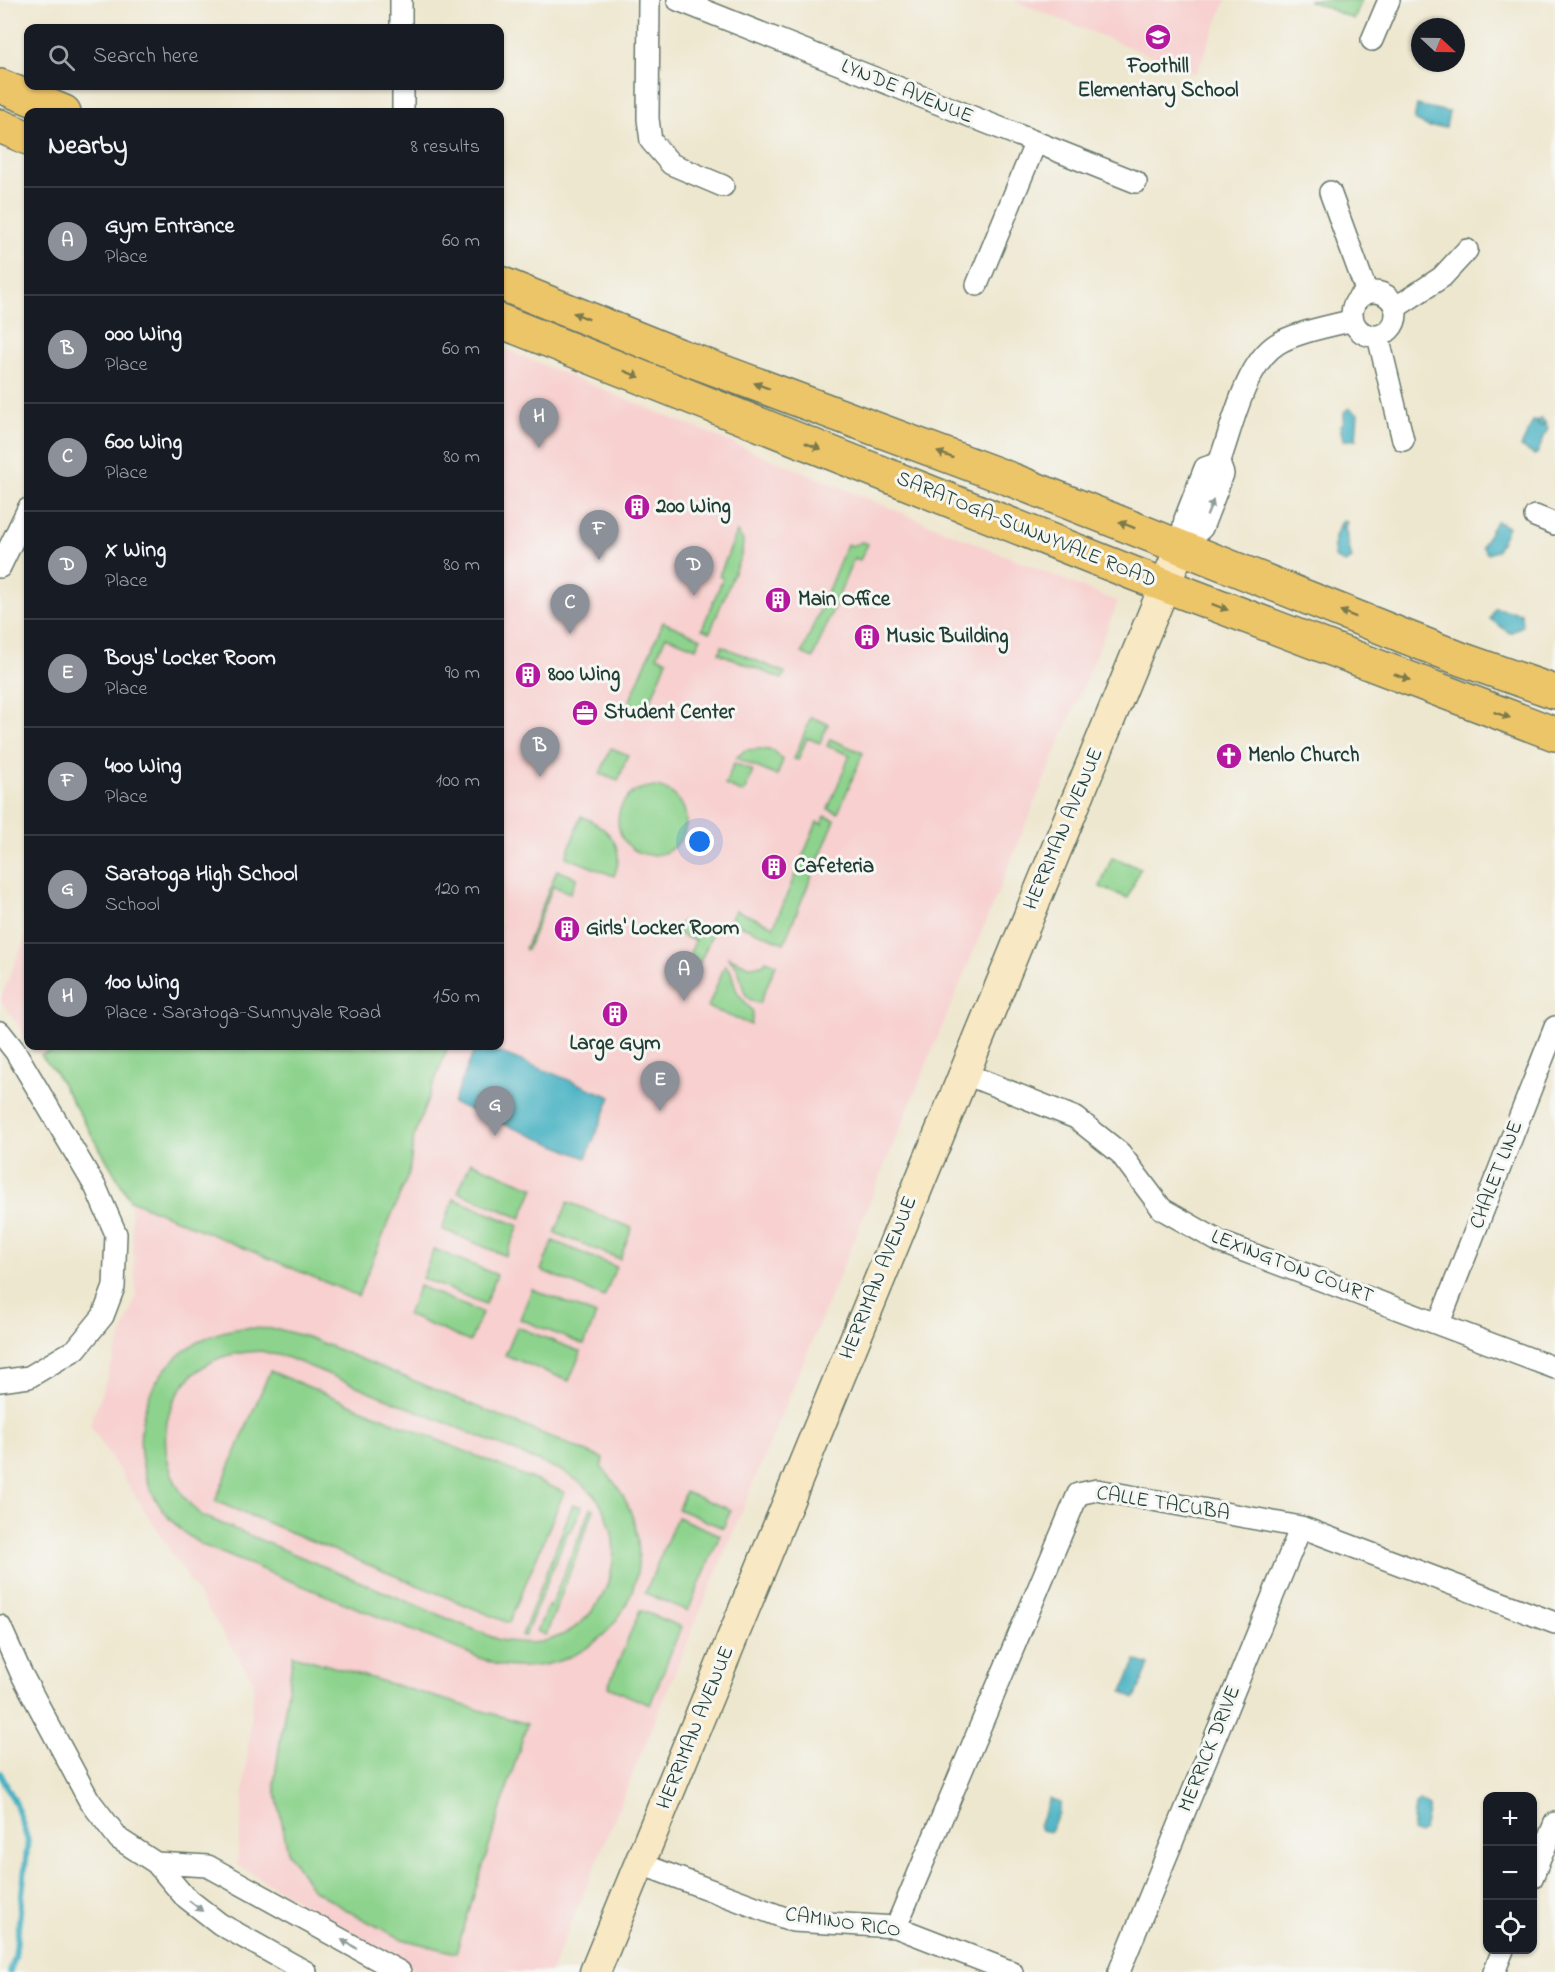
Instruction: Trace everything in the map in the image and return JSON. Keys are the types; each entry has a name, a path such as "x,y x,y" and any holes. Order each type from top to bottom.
{"main road":[{"path":"0,86 54,108"},
{"path":"0,126 24,136"},
{"name":"SARATOGA-SUNNYVALE ROAD","path":"504,285 678,355 1181,546 1461,659 1555,692"},
{"name":"SARATOGA-SUNNYVALE ROAD","path":"504,323 1166,585 1555,734"}],"street":[{"path":"401,0 401,24"},
{"path":"650,0 648,119 651,141 671,164 723,186"},
{"name":"LYNDE AVENUE","path":"678,0 1035,144 1136,182"},
{"path":"1372,40 1389,0"},
{"path":"403,90 403,108"},
{"path":"977,285 1035,144"},
{"path":"1330,192 1367,292"},
{"path":"1395,308 1442,277 1467,250"},
{"path":"1367,292 1379,292 1389,298 1395,308 1396,315 1391,329 1378,336 1358,331 1353,320 1353,306 1358,298 1367,292"},
{"path":"1181,546 1202,528 1223,474 1219,463 1251,377 1262,356 1279,342 1353,320"},
{"path":"1378,336 1403,440"},
{"path":"0,567 24,517"},
{"name":"HERRIMAN AVENUE","path":"595,1972 1181,546"},
{"name":"CHALET LINE","path":"1438,1323 1555,1027"},
{"path":"0,1032 15,1051 96,1188 116,1234 114,1287 103,1316 76,1349 29,1377 0,1381"},
{"name":"LEXINGTON COURT","path":"963,1073 1076,1118 1120,1153 1162,1209 1220,1242 1555,1368"},
{"name":"CALLE TACUBA","path":"896,1927 1078,1494 1097,1490 1301,1527 1555,1623"},
{"name":"MERRICK DRIVE","path":"1119,1972 1301,1527"},
{"path":"0,1626 21,1673 88,1800 118,1839 156,1863 184,1896 220,1924 306,1972"},
{"path":"1537,1868 1555,1823"},
{"path":"156,1863 208,1866 400,1972"},
{"name":"CAMINO RICO","path":"640,1864 793,1921 896,1927 1012,1972"},
{"path":"1494,1972 1501,1954"}],"shaded area":[{"name":"Foothill Elementary School","path":"1012,0 1226,0 1196,74"},
{"path":"504,349 1118,602 551,1972 420,1972 237,1865 254,1682 90,1425 136,1296 130,1200 55,1072 37,1050 504,1050"},
{"path":"24,940 24,1033 0,1000"}],"green space":[{"path":"1308,0 1362,0 1354,19"},
{"path":"737,532 743,541 742,553 710,632 702,629 723,578 719,576"},
{"path":"862,542 868,544 860,560 854,558 813,658 802,653 847,544 851,546"},
{"path":"663,622 701,638 696,648 666,636 657,656 667,660 646,712 628,705"},
{"path":"722,646 785,673 782,679 719,653"},
{"path":"811,717 828,724 820,743 807,738 798,760 794,759"},
{"path":"830,739 863,753 838,813 828,809 850,755 827,746"},
{"path":"611,748 628,755 618,781 600,774"},
{"path":"745,750 774,751 783,760 777,776 736,758"},
{"path":"734,763 753,771 744,793 725,785"},
{"path":"652,787 665,790 676,797 683,808 686,821 683,834 676,845 665,852 652,855 639,852 628,845 621,834 618,821 621,808 628,797 639,790"},
{"path":"581,816 599,826 612,838 618,855 614,876 566,857"},
{"path":"825,816 835,820 784,943 730,921 735,910 774,926 817,822 822,824"},
{"path":"1112,857 1140,868 1128,898 1100,887"},
{"path":"557,870 577,878 570,893 553,886 527,950 525,949"},
{"path":"682,921 712,934 700,963 688,958 695,941 677,933"},
{"path":"728,957 749,966 763,965 766,960 776,964 760,1003 749,999 737,968"},
{"path":"725,965 731,972 737,992 753,1012 751,1025 708,1007"},
{"path":"58,1050 446,1050 414,1136 409,1173 358,1296 130,1200 55,1072 41,1055"},
{"path":"471,1162 534,1188 521,1218 458,1192"},
{"path":"454,1199 519,1226 506,1256 442,1229"},
{"path":"568,1202 632,1228 620,1259 555,1233"},
{"path":"553,1241 616,1267 604,1297 541,1270"},
{"path":"434,1249 497,1275 485,1304 422,1278"},
{"path":"419,1286 482,1313 470,1342 407,1315"},
{"path":"532,1289 596,1315 584,1345 520,1319"},
{"path":"517,1327 581,1352 569,1381 505,1355"},
{"path":"242,1328 278,1329 310,1338 604,1459 601,1467 626,1501 637,1537 637,1573 626,1606 605,1634 575,1654 539,1666 497,1665 202,1545 171,1520 151,1489 141,1455 142,1421 153,1388 173,1360 203,1339","holes":["261,1351 289,1358 562,1471 583,1485 600,1503 609,1524 613,1545 612,1567 606,1588 596,1607 581,1623 563,1635 536,1643 499,1640 201,1515 185,1498 173,1477 167,1455 166,1433 170,1411 179,1391 194,1374 215,1360 226,1356"]},
{"path":"270,1371 564,1492 509,1623 215,1501"},
{"path":"685,1492 731,1510 723,1528 678,1509"},
{"path":"573,1504 582,1507 571,1531 568,1531 525,1636 522,1635"},
{"path":"591,1508 594,1509 546,1635 537,1631 548,1606 550,1607"},
{"path":"677,1517 720,1535 688,1611 645,1593"},
{"path":"640,1610 681,1627 650,1705 608,1687"},
{"path":"293,1655 527,1724 456,1953 402,1939 355,1915 312,1889 288,1853 274,1783"}],"water":[{"path":"1417,105 1449,112 1446,127 1429,127 1414,120"},
{"path":"1349,408 1358,414 1356,440 1343,440 1340,426 1344,422 1344,412"},
{"path":"1541,418 1545,422 1541,427 1546,424 1548,428 1537,454 1534,455 1521,447 1533,421 1537,420 1540,427 1538,422"},
{"path":"1343,520 1347,522 1345,528 1352,559 1345,563 1336,559 1334,547 1339,527 1344,529 1340,525"},
{"path":"1496,521 1508,527 1497,551 1488,554 1482,547"},
{"path":"1495,608 1521,613 1522,626 1510,633 1490,619"},
{"path":"474,1050 494,1050 611,1097 586,1158 453,1103"},
{"path":"1136,1660 1149,1665 1135,1698 1122,1692"},
{"path":"1050,1799 1061,1803 1050,1832 1041,1830 1039,1826"},
{"path":"1420,1801 1429,1807 1424,1830 1419,1834 1412,1831 1415,1804"}],"waterway":[{"path":"0,1773 16,1804 28,1841 15,1957 10,1972"}],"place":[{"name":"Foothill Elementary School","path":"1158,37"},
{"name":"100 Wing","path":"539,448"},
{"name":"200 Wing","path":"637,507"},
{"name":"400 Wing","path":"599,560"},
{"name":"X Wing","path":"694,596"},
{"name":"Main Office","path":"778,600"},
{"name":"600 Wing","path":"570,634"},
{"name":"Music Building","path":"867,637"},
{"name":"800 Wing","path":"528,675"},
{"name":"Student Center","path":"585,713"},
{"name":"Menlo Church","path":"1229,756"},
{"name":"000 Wing","path":"540,777"},
{"name":"Cafeteria","path":"774,867"},
{"name":"Girls' Locker Room","path":"567,929"},
{"name":"Gym Entrance","path":"684,1001"},
{"name":"Large Gym","path":"615,1014"},
{"name":"Boys' Locker Room","path":"660,1111"},
{"name":"Saratoga High School","path":"495,1136"}]}
